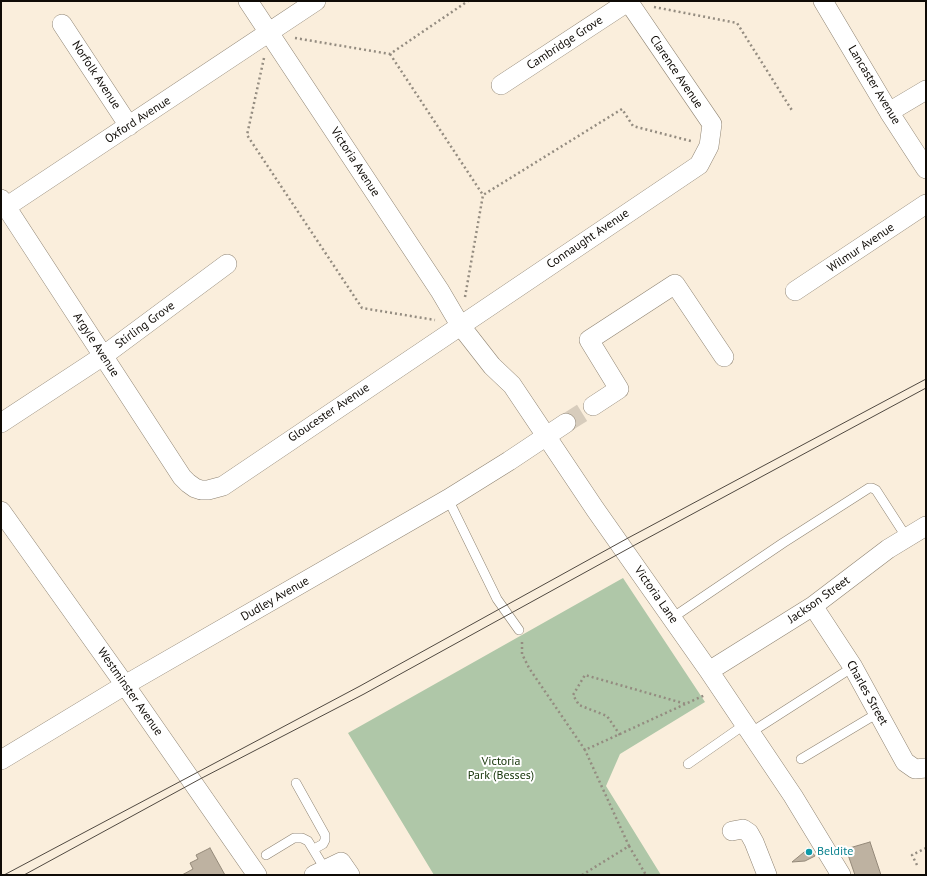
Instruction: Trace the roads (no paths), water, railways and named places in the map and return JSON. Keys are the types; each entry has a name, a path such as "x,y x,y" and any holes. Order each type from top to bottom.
{"street":[{"name":"Victoria Avenue","path":"248,1 440,292 460,325"},
{"name":"Oxford Avenue","path":"4,203 129,126 316,1"},
{"name":"Cambridge Grove","path":"501,85 628,1"},
{"name":"Clarence Avenue","path":"628,1 712,124 709,146"},
{"name":"Lancaster Avenue","path":"823,1 889,112 926,169"},
{"name":"Norfolk Avenue","path":"62,24 129,126"},
{"path":"889,112 926,90"},
{"name":"Connaught Avenue","path":"460,325 699,165 709,146"},
{"name":"Argyle Avenue","path":"4,203 182,477 188,484 195,488"},
{"name":"Wilmur Avenue","path":"796,291 926,204"},
{"name":"Stirling Grove","path":"1,423 103,356 227,264"},
{"path":"593,406 619,389 590,340 675,284 724,357"},
{"name":"Victoria Lane","path":"460,325 492,366 512,385 595,509 709,671 793,796 841,875"},
{"name":"Gloucester Avenue","path":"195,488 208,490 223,486 460,325"},
{"name":"Dudley Avenue","path":"1,760 125,685 448,499 566,423"},
{"name":"Westminster Avenue","path":"1,511 125,685 257,875"},
{"name":"Jackson Street","path":"709,671 813,606 888,550 926,526"},
{"name":"Charles Street","path":"813,606 853,667 905,762 914,769 926,768"},
{"path":"732,831 743,829 749,832 767,875"}],"lane":[{"path":"672,618 789,538 869,488 876,490 907,538"},
{"path":"448,499 497,599 519,630"},
{"path":"688,764 853,667"},
{"path":"801,760 878,713"},
{"path":"296,783 325,835 326,840 323,844 314,848"},
{"path":"266,855 296,837 305,839 332,870"}],"tunnel":[{"path":"566,423 593,406"}],"tram line":[{"path":"4,875 360,686 628,538 926,379"},
{"path":"24,875 200,779 364,694 633,546 926,388"}],"place":[{"name":"Beldite","path":"809,852"}],"park label":[{"name":"Victoria Park (Besses)","path":"501,769"}]}
